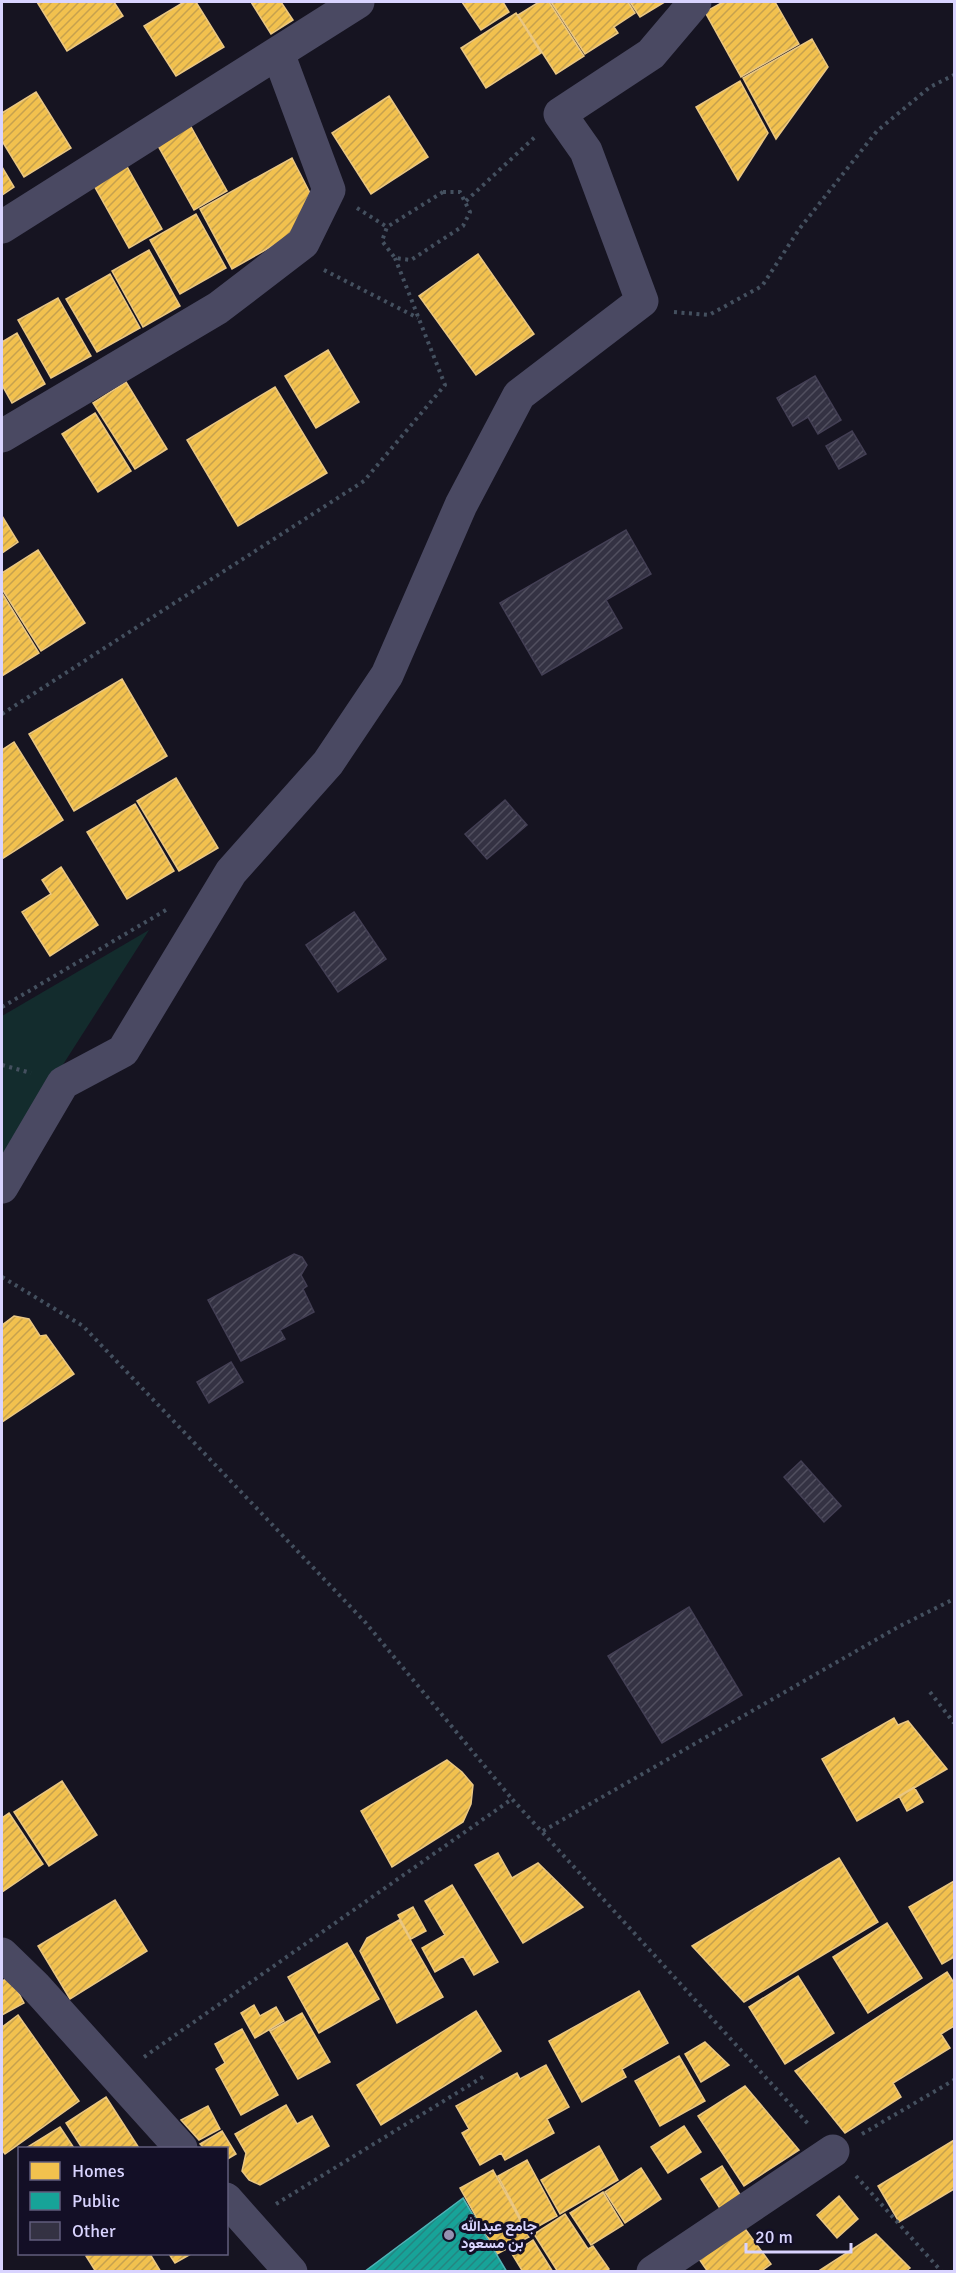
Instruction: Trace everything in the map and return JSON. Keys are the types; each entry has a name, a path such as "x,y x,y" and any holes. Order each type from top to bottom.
{"street":[{"path":"2,227 358,2"},
{"path":"2,1187 63,1083 123,1051 231,872 328,763 387,675 461,506 519,395 642,301 586,150 560,114 651,54 695,2"},
{"path":"2,436 218,308 303,243 329,190 278,53"},
{"path":"2,1954 35,1986 180,2147"},
{"path":"652,2271 833,2151"},
{"path":"237,2211 291,2271"}],"path":[{"path":"642,301 668,312 709,315 762,286 800,228 877,131 930,87 954,75"},
{"path":"466,201 560,114"},
{"path":"2,714 364,481 445,385 395,258 382,241 387,227 443,192 460,192 470,212 463,226 411,260 395,258"},
{"path":"279,261 328,271 418,318"},
{"path":"2,1007 171,907"},
{"path":"2,1277 83,1326 365,1622 513,1799 942,2271"},
{"path":"543,1832 898,1627 954,1599"},
{"path":"930,1692 954,1723"},
{"path":"116,2076 513,1799"},
{"path":"237,2211 486,2075"},
{"path":"833,2151 954,2080"}],"green space":[{"path":"149,930 2,1160 2,1016"}],"building: Homes":[{"path":"37,2 114,2 123,16 67,51"},
{"path":"184,2 196,2 224,47 176,76 144,26"},
{"path":"251,2 281,2 293,20 271,34"},
{"path":"462,2 503,2 509,12 481,30"},
{"path":"539,2 549,2 584,56 556,74 518,15"},
{"path":"551,2 628,2 635,13 614,27 618,33 585,54"},
{"path":"630,2 661,2 663,3 640,17"},
{"path":"723,2 775,2 799,44 741,77 705,12"},
{"path":"516,13 541,53 486,88 461,48"},
{"path":"812,39 828,67 776,139 743,78"},
{"path":"740,81 768,133 738,180 696,107"},
{"path":"36,92 71,148 24,177 2,141 2,113"},
{"path":"389,96 428,157 371,194 332,133"},
{"path":"190,125 227,191 194,210 157,144"},
{"path":"292,158 310,193 290,236 232,269 200,209"},
{"path":"125,163 162,229 129,248 92,182"},
{"path":"2,167 14,187 2,195"},
{"path":"196,214 226,268 180,294 150,240"},
{"path":"149,250 180,306 143,327 112,271"},
{"path":"478,254 534,334 476,375 419,296"},
{"path":"110,274 140,328 97,352 66,299"},
{"path":"58,298 91,356 51,378 18,320"},
{"path":"17,333 45,384 12,403 2,385 2,342"},
{"path":"328,350 359,402 316,428 285,376"},
{"path":"126,382 167,449 135,469 93,403"},
{"path":"275,387 327,473 238,526 187,440"},
{"path":"95,413 131,471 98,492 62,434"},
{"path":"2,516 18,542 2,553"},
{"path":"38,550 85,623 41,651 2,589 2,573"},
{"path":"2,593 39,653 2,676"},
{"path":"122,679 167,756 74,811 29,734"},
{"path":"14,742 63,820 2,859 2,750"},
{"path":"176,778 218,848 179,871 137,801"},
{"path":"135,804 174,871 127,899 87,832"},
{"path":"61,867 98,925 50,956 22,912 51,894 42,880"},
{"path":"14,1316 29,1319 40,1336 46,1335 74,1374 2,1422 2,1325"},
{"path":"894,1718 898,1725 908,1721 947,1769 857,1821 822,1759"},
{"path":"447,1760 473,1785 471,1804 463,1822 392,1867 361,1811"},
{"path":"62,1781 97,1835 49,1866 14,1812"},
{"path":"914,1787 923,1802 907,1811 899,1796"},
{"path":"9,1813 43,1864 2,1892 2,1818"},
{"path":"498,1853 512,1878 538,1863 583,1907 523,1943 475,1865"},
{"path":"839,1858 878,1922 744,2002 692,1946"},
{"path":"954,1881 954,1957 942,1964 909,1907"},
{"path":"452,1885 498,1962 474,1975 463,1956 435,1972 422,1948 445,1935 425,1901"},
{"path":"115,1900 147,1951 70,1999 38,1946"},
{"path":"413,1907 426,1931 411,1939 398,1915"},
{"path":"399,1920 443,1997 397,2023 360,1951 367,1938"},
{"path":"887,1923 922,1978 868,2013 833,1957"},
{"path":"347,1943 379,1999 319,2033 288,1977"},
{"path":"947,1972 954,1983 954,2026 941,2034 950,2048 893,2083 901,2097 845,2133 795,2071"},
{"path":"798,1976 834,2033 785,2064 749,2007"},
{"path":"10,1977 24,2003 2,2015 2,1981"},
{"path":"639,1991 668,2043 622,2069 626,2077 582,2102 549,2041"},
{"path":"254,2005 260,2016 276,2007 284,2021 255,2038 241,2013"},
{"path":"476,2011 501,2051 381,2125 357,2085"},
{"path":"302,2013 330,2062 298,2079 270,2031"},
{"path":"18,2015 79,2101 5,2154 2,2150 2,2027"},
{"path":"242,2029 278,2095 241,2115 216,2069 225,2063 215,2044"},
{"path":"705,2042 729,2065 701,2082 685,2054"},
{"path":"679,2056 705,2101 660,2126 635,2081"},
{"path":"546,2065 569,2107 547,2119 554,2133 505,2160 501,2153 480,2165 462,2133 469,2129 456,2106 517,2073 520,2079"},
{"path":"745,2086 799,2150 744,2186 698,2116"},
{"path":"106,2097 138,2147 81,2147 66,2123"},
{"path":"286,2105 297,2124 312,2116 329,2146 260,2185 249,2180 242,2171 246,2153 235,2134"},
{"path":"208,2106 220,2129 199,2140 181,2120"},
{"path":"684,2126 701,2152 668,2173 651,2147"},
{"path":"60,2127 73,2147 28,2147"},
{"path":"222,2131 236,2154 228,2159 228,2147 203,2147 200,2144"},
{"path":"954,2140 954,2189 899,2222 878,2186"},
{"path":"599,2146 618,2180 560,2214 541,2180"},
{"path":"527,2160 557,2216 528,2232 498,2176"},
{"path":"722,2166 741,2196 721,2210 701,2179"},
{"path":"641,2168 661,2199 625,2223 605,2192"},
{"path":"493,2170 529,2237 497,2254 460,2188"},
{"path":"603,2192 623,2225 591,2245 570,2213"},
{"path":"839,2196 858,2219 837,2238 817,2215"},
{"path":"565,2214 588,2249 593,2246 609,2269 604,2272 558,2272 534,2234"},
{"path":"743,2226 771,2264 760,2272 708,2272 699,2259"},
{"path":"876,2234 910,2268 905,2272 817,2272"},
{"path":"533,2240 553,2272 523,2272 512,2254"},
{"path":"151,2255 161,2272 96,2272 86,2256"},
{"path":"170,2255 189,2255 175,2263"}],"building: Public":[{"name":"جامع عبدالله بن مسعود","path":"463,2198 507,2272 364,2272"}],"building: Other":[{"path":"815,376 841,420 818,434 808,417 793,426 777,398"},
{"path":"852,431 866,454 839,469 826,446"},
{"path":"626,530 651,574 606,600 622,628 542,675 500,603"},
{"path":"505,800 527,825 487,859 465,834"},
{"path":"354,912 386,959 338,992 306,945"},
{"path":"294,1254 302,1257 307,1265 301,1275 307,1286 303,1289 314,1312 280,1330 285,1339 241,1361 208,1300"},
{"path":"231,1362 243,1382 209,1403 197,1382"},
{"path":"801,1461 841,1506 824,1522 784,1477"},
{"path":"689,1607 742,1695 662,1743 608,1656"}],"place":[{"name":"جامع عبدالله بن مسعود","path":"449,2235"}]}
